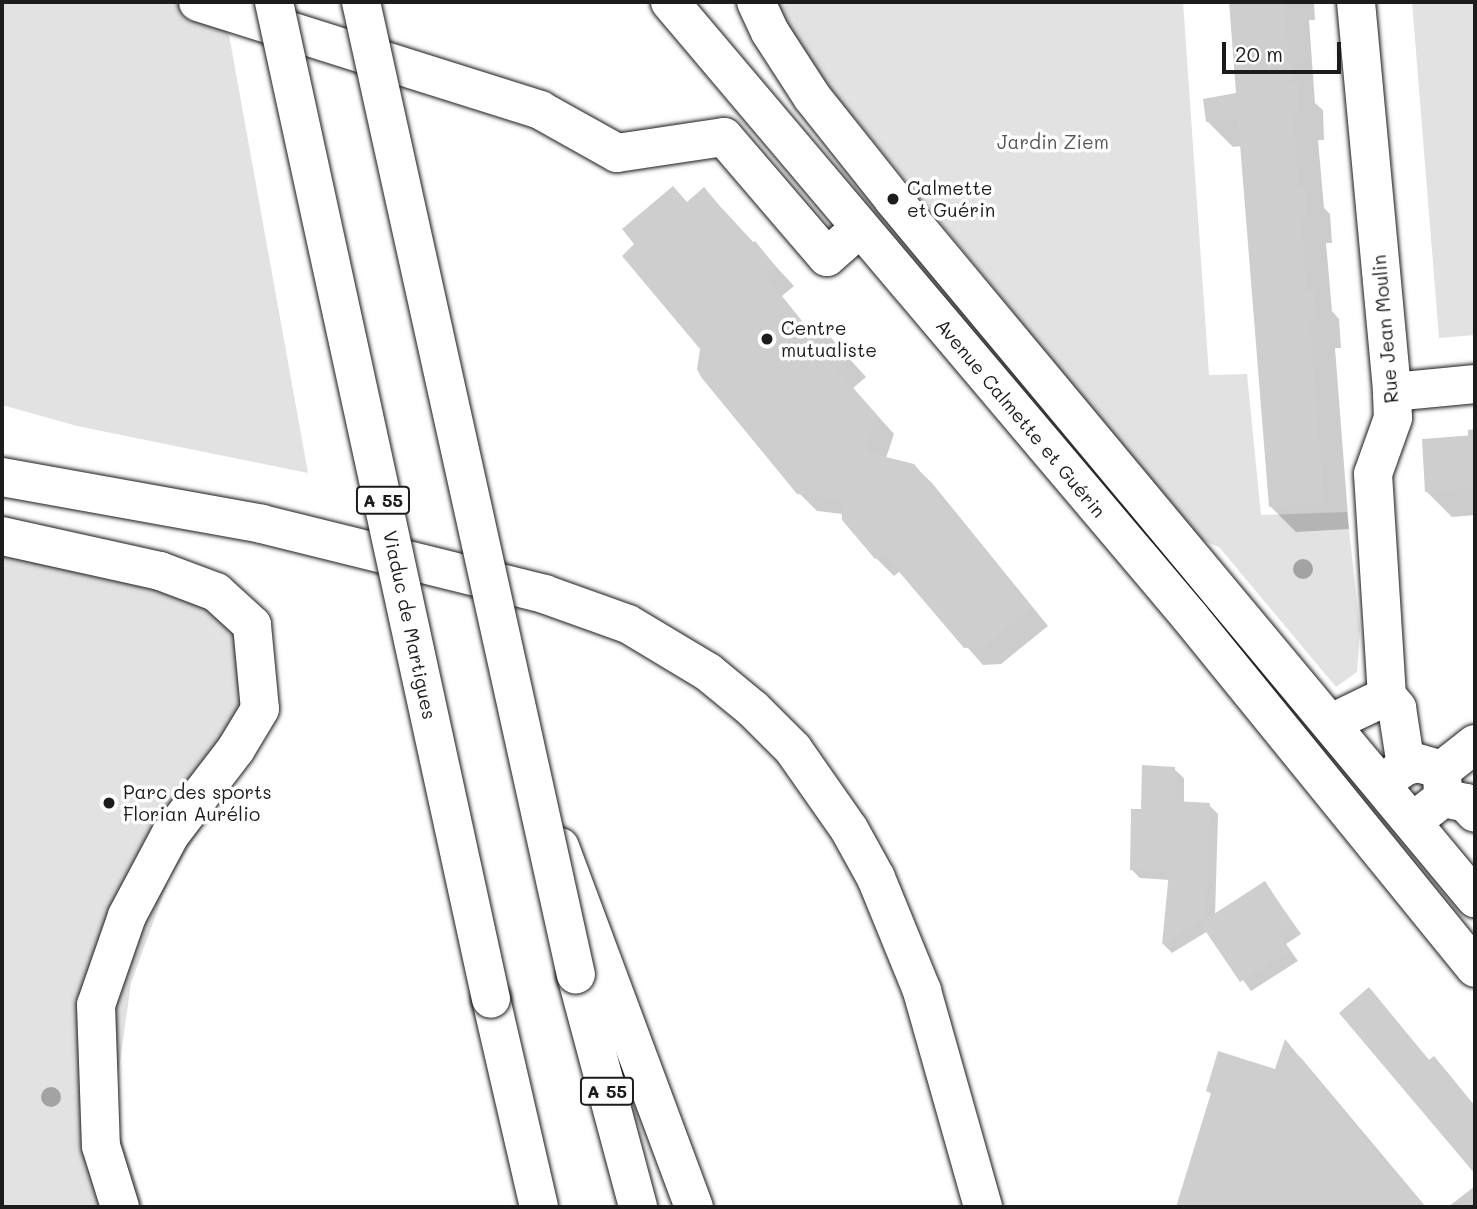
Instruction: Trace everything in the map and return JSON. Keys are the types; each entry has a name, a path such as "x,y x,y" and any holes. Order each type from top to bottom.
{"main road":[{"path":"198,2 540,110 617,153 724,136 827,257 860,228"},
{"name":"Viaduc de Martigues","path":"274,2 491,999 539,1207"},
{"name":"A 55","path":"361,2 530,770 591,973 638,1207"},
{"name":"Avenue Calmette et Guérin","path":"670,2 1190,617 1475,968"},
{"path":"756,2 770,32 812,97 893,199 1331,723 1430,786"},
{"name":"Rue Jean Moulin","path":"1356,2 1392,392 1393,418 1373,474 1387,696 1396,708 1430,786"},
{"path":"1392,392 1475,384"},
{"path":"2,477 262,524 544,594 628,624 708,672 753,709 793,749 849,829 876,878 922,991 983,1207"},
{"path":"2,536 160,571 216,592 252,625 260,709 236,749 170,835 127,916 96,1005 102,1146 120,1207"},
{"path":"1331,723 1387,696"},
{"path":"1369,836 1412,822 1430,786 1475,744"},
{"path":"1412,822 1475,898"},
{"path":"591,973 694,1207"}],"green space":[{"path":"2,2 220,2 224,7 308,473 77,426 2,405"},
{"name":"Jardin Ziem","path":"777,2 1183,2 1209,375 1247,374 1261,515 1347,512 1360,629 1357,672 1336,687 1219,547 1199,539 789,38"},
{"path":"1412,2 1475,2 1475,335 1439,338"},
{"name":"Parc des sports Florian Aurélio","path":"2,529 226,584 265,727 169,879 131,983 113,1113 144,1207 2,1207"}],"building":[{"path":"1229,2 1284,2 1291,84 1298,82 1299,114 1293,115 1299,187 1305,186 1307,217 1301,218 1307,291 1314,291 1316,322 1310,323 1324,503 1269,507 1238,119 1206,122 1203,99 1236,93"},
{"name":"Centre mutualiste","path":"673,186 687,202 704,187 751,244 755,241 777,268 766,277 811,334 820,326 850,358 837,370 877,415 866,452 914,464 1032,607 983,647 964,648 883,553 875,559 842,520 841,499 797,494 701,377 697,369 700,349 622,256 634,244 622,229"},
{"path":"1475,435 1475,487 1425,492 1422,439"},
{"path":"1142,765 1175,767 1176,801 1210,803 1206,917 1162,945 1169,872 1130,870 1131,809 1141,809"},
{"path":"1265,881 1293,924 1277,933 1289,951 1240,982 1200,923"},
{"path":"1369,987 1429,1060 1434,1056 1475,1106 1475,1174 1339,1013"},
{"path":"1285,1039 1392,1172 1394,1170 1425,1207 1176,1207 1211,1093 1206,1091 1218,1051 1275,1069"}],"place":[{"name":"Calmette et Guérin","path":"893,199"},
{"name":"Centre mutualiste","path":"767,339"},
{"name":"Parc des sports Florian Aurélio","path":"109,803"}]}
